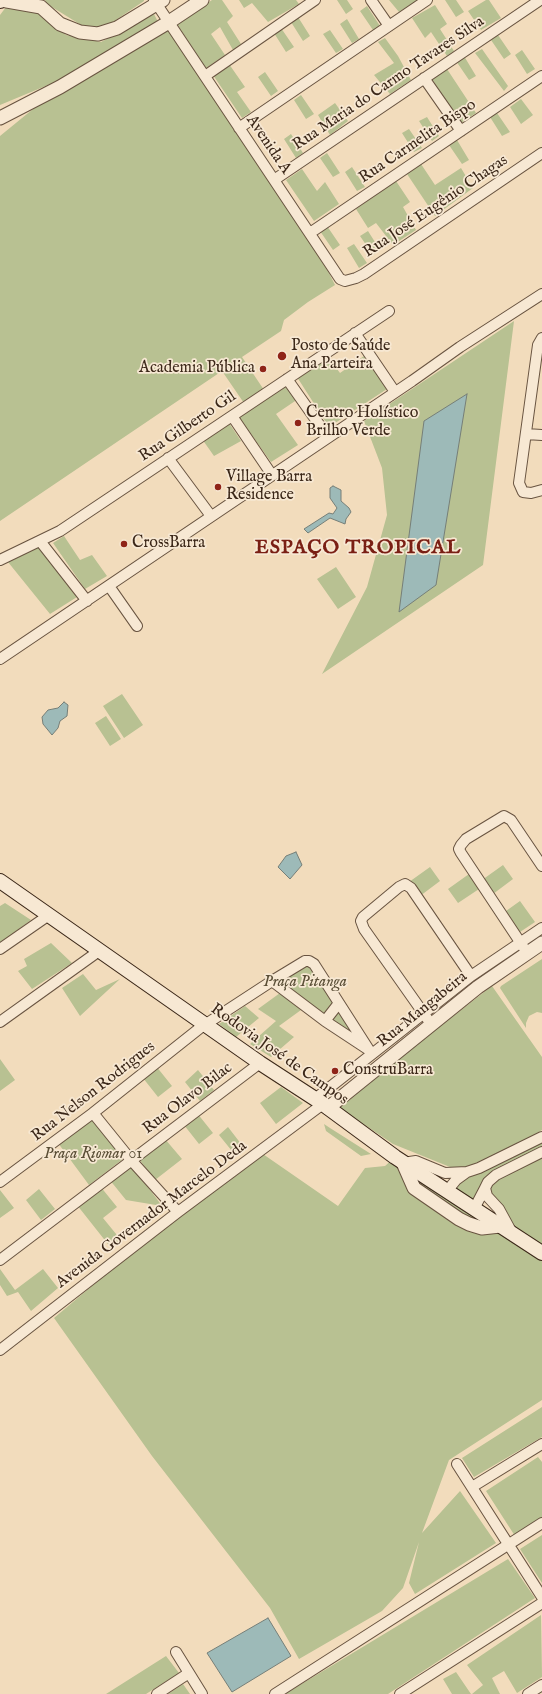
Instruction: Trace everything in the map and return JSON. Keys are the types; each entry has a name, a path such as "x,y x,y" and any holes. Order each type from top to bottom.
{"main road":[{"name":"Rodovia José de Campos","path":"0,881 260,1063 322,1104 403,1163 542,1253"}],"street":[{"path":"0,0 40,4 60,24 80,32 98,34 117,28 158,1"},
{"path":"0,118 60,87 169,22 202,0"},
{"path":"205,76 315,0"},
{"path":"371,0 389,26"},
{"path":"239,128 427,0"},
{"name":"Rua Maria do Carmo Tavares Silva","path":"274,180 540,0"},
{"name":"Avenida A","path":"158,1 169,22 239,128 340,279 345,281"},
{"name":"Rua Carmelita Bispo","path":"310,234 542,76"},
{"path":"424,78 461,131"},
{"name":"Rua José Eugênio Chagas","path":"345,281 364,274 542,153"},
{"path":"0,659 110,586 460,347 542,294"},
{"name":"Rua Gilberto Gil","path":"0,560 60,531 389,311"},
{"path":"355,333 395,392"},
{"path":"542,338 538,345 538,384 526,434 519,483 523,492 531,494 542,490"},
{"path":"287,379 328,437"},
{"path":"232,416 272,475"},
{"path":"526,434 542,435"},
{"path":"168,458 211,516"},
{"path":"40,541 87,600"},
{"path":"110,586 136,626"},
{"path":"524,948 460,853 459,849 460,845 466,839 504,816 511,820 542,866"},
{"path":"427,1020 364,929 361,921 363,917 398,887 405,884 410,888 471,976"},
{"path":"0,949 49,915"},
{"name":"Avenida Governador Marcelo Deda","path":"0,1350 178,1212 322,1104 371,1052 427,1020 471,976 524,948 542,928"},
{"name":"Rua Mangabeira","path":"322,1104 427,1020 478,987 524,948 542,943"},
{"path":"0,1022 99,951"},
{"path":"305,961 309,961 314,964 371,1052 325,1021 272,981 305,961"},
{"name":"Rua Nelson Rodrigues","path":"0,1182 93,1113 205,1024 272,981"},
{"path":"325,1021 339,1003"},
{"name":"Rua Olavo Bilac","path":"0,1260 260,1063"},
{"path":"93,1113 131,1160 178,1212"},
{"path":"500,1226 482,1228 459,1219 414,1188 403,1163 416,1161 445,1173 467,1172 480,1168 542,1137"},
{"path":"459,1219 468,1216 474,1209 488,1182 496,1175 542,1152"},
{"path":"444,1208 447,1192 456,1180 467,1172"},
{"path":"485,1188 487,1196 499,1209 512,1233"},
{"path":"472,1487 542,1444"},
{"path":"457,1464 542,1596"},
{"path":"275,1694 542,1523"},
{"path":"400,1694 542,1603"},
{"path":"176,1652 202,1694"},
{"path":"157,1694 189,1673"},
{"path":"528,1694 542,1685"}],"green space":[{"path":"45,0 144,1 107,26 86,28 47,4"},
{"path":"212,0 222,0 233,16 227,22 241,44 233,50 220,27 211,34 225,55 206,68 177,24"},
{"path":"239,0 296,0 299,4 268,22 252,3 244,8"},
{"path":"337,0 347,0 353,9 346,14"},
{"path":"389,0 418,0 399,12"},
{"path":"445,0 456,0 464,12 456,17"},
{"path":"486,0 489,0 501,18 481,30 468,11"},
{"path":"435,5 447,24 440,29 454,51 447,56 431,32 425,38 412,18"},
{"path":"367,6 380,26 373,30 360,11"},
{"path":"6,7 35,10 66,35 101,42 154,14 158,22 60,80 0,105 0,15"},
{"path":"298,17 310,36 303,41 291,22"},
{"path":"347,19 359,39 352,43 340,24"},
{"path":"169,22 325,265 335,285 308,302 284,320 281,331 242,357 266,393 246,406 222,371 0,521 0,136 60,87"},
{"path":"281,28 294,47 286,52 274,33"},
{"path":"330,30 343,49 336,53 323,34"},
{"path":"498,35 511,54 504,59 491,40"},
{"path":"385,38 398,56 411,80 390,94 374,75 394,63 378,42"},
{"path":"482,49 508,86 504,91 475,53"},
{"path":"522,50 535,69 527,74 515,55"},
{"path":"464,56 476,76 469,80 456,61"},
{"path":"229,64 245,87 237,92 251,112 242,118 213,75"},
{"path":"447,69 476,113 461,123 432,79"},
{"path":"265,72 278,91 271,96 258,77"},
{"path":"301,95 314,114 306,119 294,100"},
{"path":"521,99 533,115 521,124 510,107"},
{"path":"335,103 348,121 330,135 318,115"},
{"path":"497,113 510,132 502,136 490,117"},
{"path":"427,117 439,136 432,141 419,121"},
{"path":"409,129 422,148 414,152 402,133"},
{"path":"291,134 303,153 296,158 284,139"},
{"path":"457,140 469,160 462,164 449,145"},
{"path":"327,153 340,173 333,177 320,158"},
{"path":"421,164 435,185 461,168 473,188 435,216 407,174"},
{"path":"352,167 365,187 357,191 345,172"},
{"path":"302,169 317,191 325,182 339,204 314,221 286,180"},
{"path":"396,181 410,202 403,207 416,230 393,245 376,223 368,228 356,209"},
{"path":"327,226 340,245 333,250 320,231"},
{"path":"368,231 380,250 373,255 360,236"},
{"path":"354,244 367,263 359,268 347,248"},
{"path":"514,321 483,565 322,674 367,587 387,515 382,468 364,421"},
{"path":"364,356 387,389 329,427 297,377 328,357 340,373"},
{"path":"287,383 298,399 276,414 298,445 271,462 238,416"},
{"path":"229,423 241,441 214,456 202,439"},
{"path":"64,536 80,560 92,555 107,576 85,589 53,543"},
{"path":"38,547 77,597 50,614 8,562"},
{"path":"336,567 356,597 338,609 317,579"},
{"path":"122,694 143,725 124,738 103,706"},
{"path":"106,716 121,739 110,746 95,723"},
{"path":"503,865 513,879 493,894 482,880"},
{"path":"430,867 440,881 420,896 409,882"},
{"path":"469,874 479,889 458,903 448,889"},
{"path":"520,901 535,922 520,932 506,911"},
{"path":"5,903 31,920 0,943 0,906"},
{"path":"51,943 72,963 32,989 18,971 27,966 24,959"},
{"path":"542,959 542,1013 537,1012 529,1016 526,1023 526,1028 500,988"},
{"name":"Praça Pitanga","path":"309,961 369,1050 272,981"},
{"path":"83,974 96,990 120,979 80,1016 62,988"},
{"path":"492,986 542,1057 542,1130 470,1167 450,1167 393,1144 337,1106"},
{"path":"280,993 301,1010 279,1026 294,1037 271,1057 250,1044 276,1021 258,1009"},
{"path":"245,1006 259,1018 236,1037 219,1024"},
{"path":"0,1059 15,1080 0,1091"},
{"path":"156,1066 172,1086 158,1097 143,1078"},
{"path":"198,1070 214,1090 200,1101 185,1082"},
{"path":"281,1087 303,1103 276,1124 260,1103"},
{"path":"197,1113 213,1133 199,1144 184,1125"},
{"name":"Praça Riomar 01","path":"92,1120 123,1159 89,1185 58,1143"},
{"path":"324,1124 371,1154 361,1156 326,1131"},
{"path":"228,1127 245,1149 236,1156 219,1135"},
{"path":"542,1137 542,1400 449,1460 422,1533 460,1491 496,1543 415,1594 409,1583 419,1542 403,1588 382,1611 299,1659 270,1608 152,1456 54,1318 189,1204 260,1152 338,1206 365,1168 385,1166 395,1157 447,1191 452,1185","holes":["487,1196 511,1232 474,1209"]},
{"path":"165,1139 182,1159 155,1180 139,1159"},
{"path":"131,1164 162,1206 126,1200 109,1179"},
{"path":"100,1186 117,1207 103,1218 121,1240 111,1248 77,1205"},
{"path":"39,1189 55,1209 41,1220 26,1200"},
{"path":"0,1190 14,1208 0,1218"},
{"path":"0,1269 15,1290 43,1269 58,1288 31,1311 18,1292 7,1296 0,1285"},
{"path":"542,1407 542,1437 474,1477 462,1458"},
{"path":"538,1457 542,1462 542,1518 515,1536 486,1491"},
{"path":"542,1535 542,1583 520,1549"},
{"path":"508,1559 535,1598 388,1694 285,1694"},
{"path":"541,1615 542,1677 517,1693 504,1671 492,1678 500,1694 472,1694 483,1685 467,1665"},
{"path":"166,1656 179,1673 146,1694 106,1694"},
{"path":"456,1672 471,1694 452,1694 443,1679"},
{"path":"183,1684 190,1694 168,1694"}],"water":[{"path":"467,394 436,585 399,612 424,421"},
{"path":"333,486 341,490 341,501 349,508 351,512 346,519 345,524 330,518 308,533 304,529 329,513 333,514 337,508 330,498 330,488"},
{"path":"64,702 68,705 67,716 60,721 58,728 52,735 43,724 42,717 48,710 58,708"},
{"path":"296,852 302,865 290,879 278,867 286,856"},
{"path":"268,1618 291,1656 232,1692 207,1653"}],"place":[{"name":"Posto de Saúde Ana Parteira","path":"282,356"},
{"name":"Academia Pública","path":"263,369"},
{"name":"Centro Holístico Brilho Verde","path":"298,423"},
{"name":"Village Barra Residence","path":"218,487"},
{"name":"CrossBarra","path":"124,544"},
{"name":"ConstruBarra","path":"335,1071"}],"district":[{"name":"ESPAÇO TROPICAL","path":"358,549"}]}
